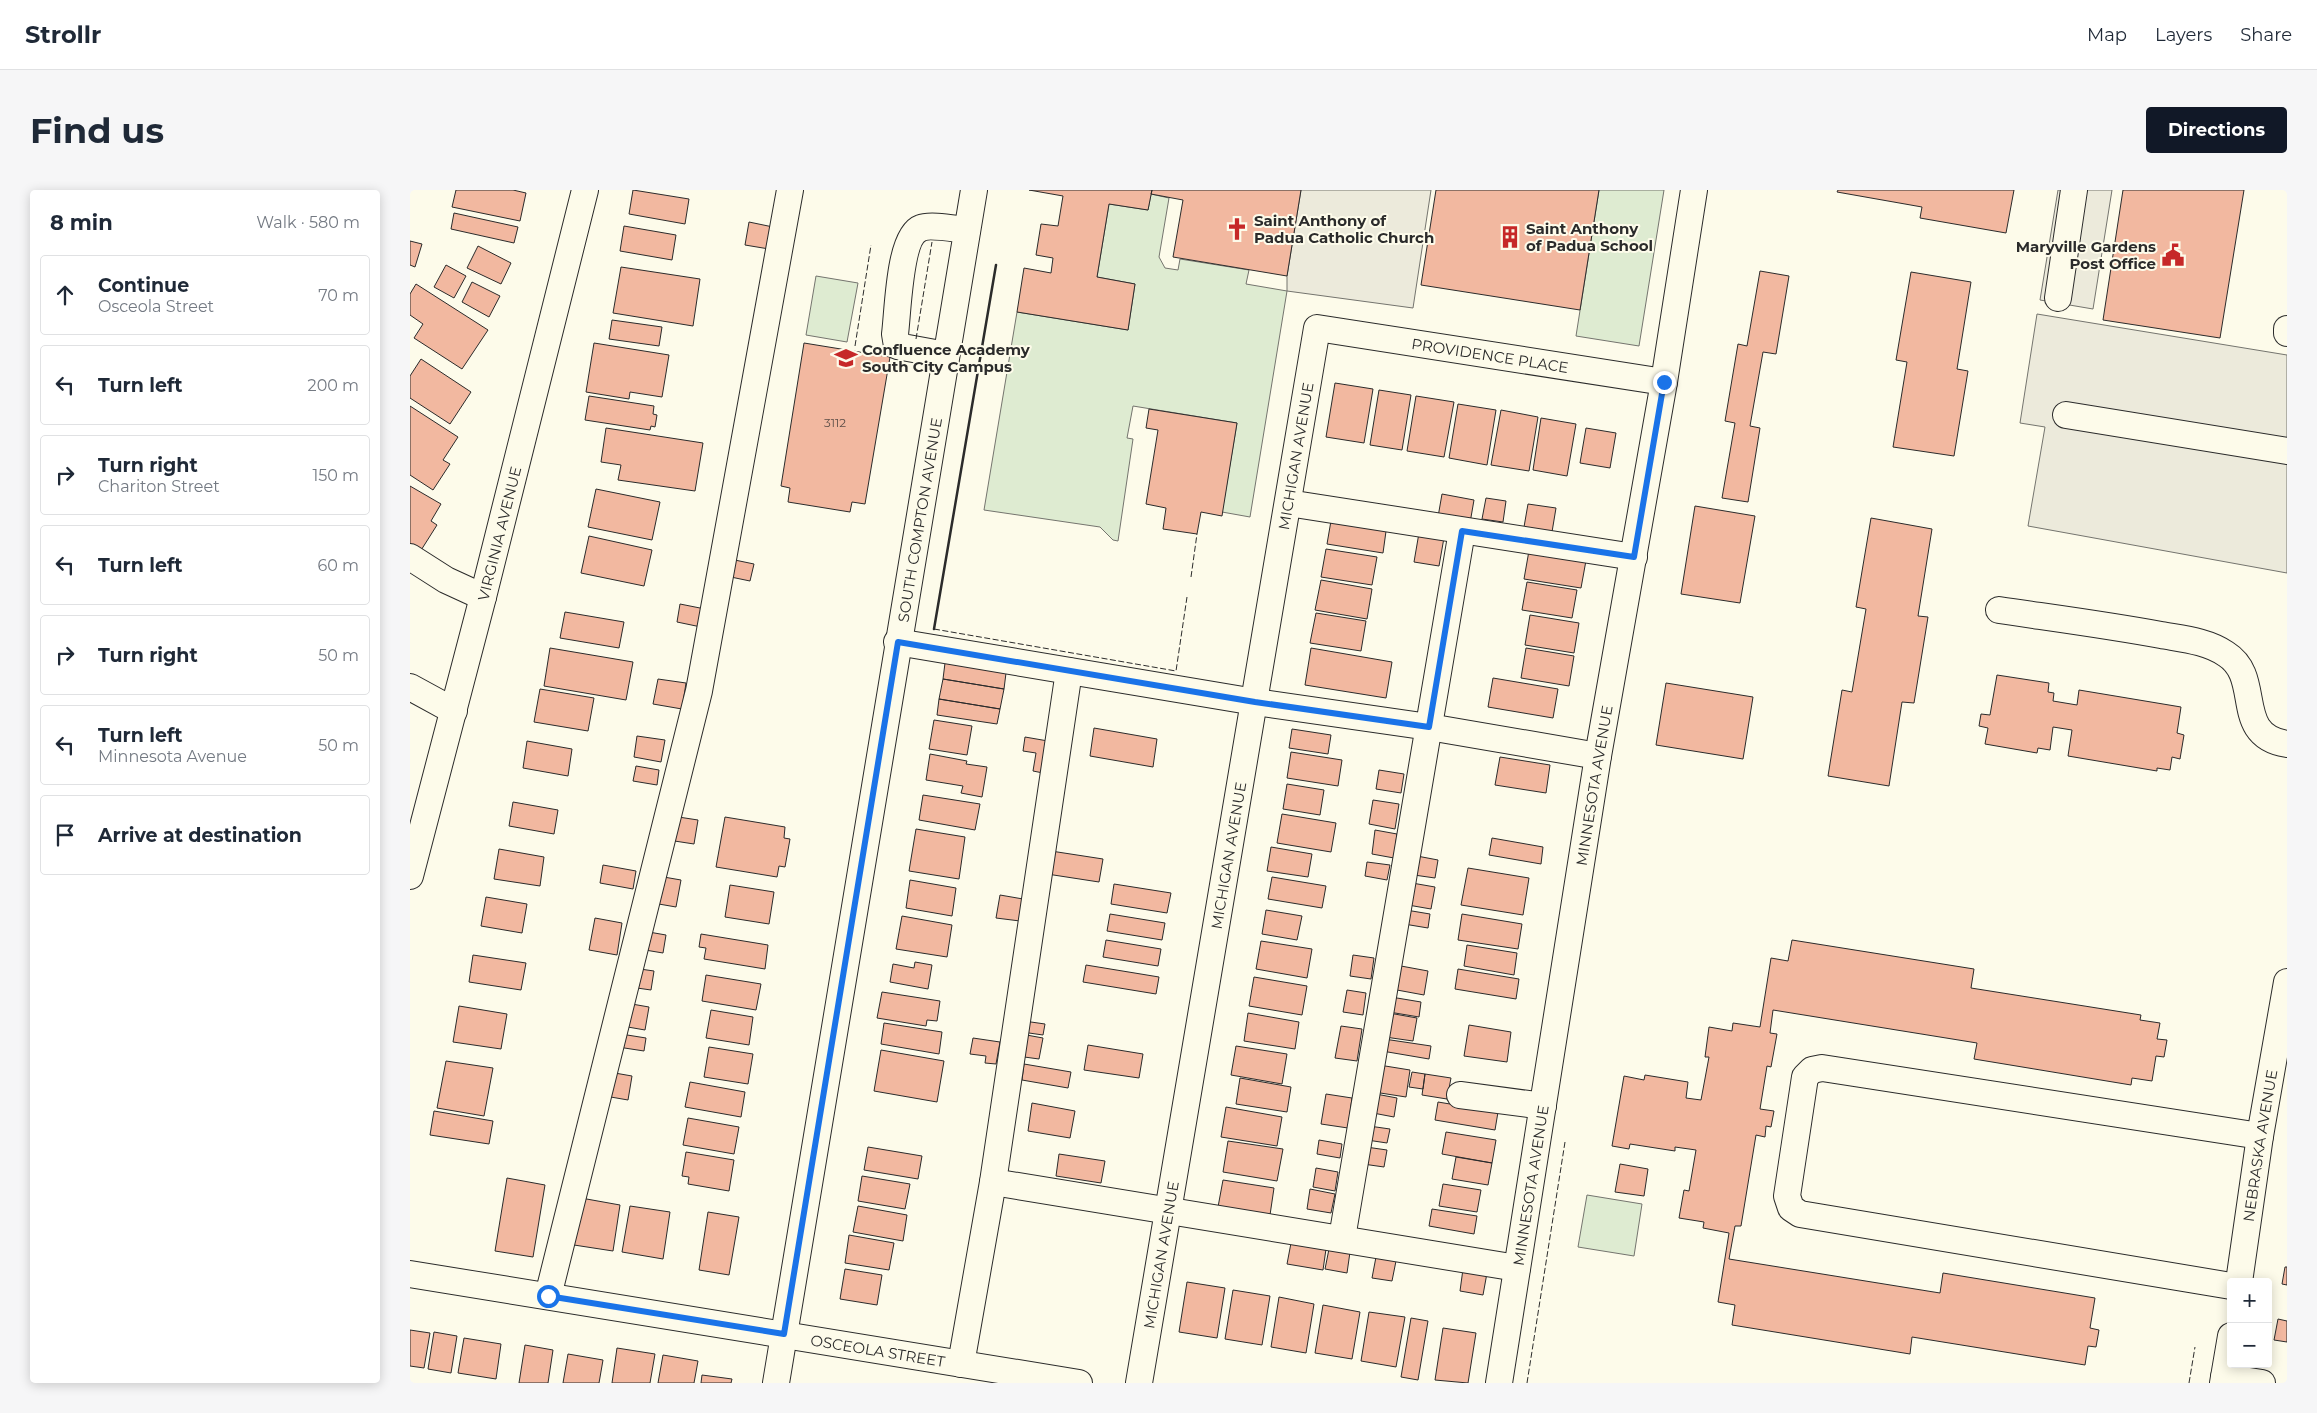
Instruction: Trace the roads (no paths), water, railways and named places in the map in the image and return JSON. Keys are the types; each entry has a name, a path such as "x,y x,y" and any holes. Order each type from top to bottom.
{"street":[{"name":"VIRGINIA AVENUE","path":"410,876 483,598 585,190"},
{"path":"548,1296 700,691 790,190"},
{"name":"SOUTH COMPTON AVENUE","path":"776,1383 974,190"},
{"name":"MINNESOTA AVENUE","path":"1499,1383 1598,756 1664,382 1694,190"},
{"path":"2058,298 2074,190"},
{"path":"946,355 898,346 895,334 905,250 912,233 922,227 967,230"},
{"name":"PROVIDENCE PLACE","path":"1317,328 1664,382"},
{"name":"MICHIGAN AVENUE","path":"1140,1383 1317,328"},
{"path":"2066,415 2287,451"},
{"path":"1288,503 1634,557"},
{"path":"1342,1238 1462,531"},
{"path":"410,558 446,580 483,598"},
{"path":"1999,610 2144,632 2215,648 2228,655 2238,665 2244,679 2252,719 2256,727 2265,737 2287,744"},
{"path":"898,642 1255,702 1429,727 1598,756"},
{"path":"962,1364 993,1182 1069,671"},
{"path":"410,687 454,711"},
{"name":"NEBRASKA AVENUE","path":"2240,1278 2260,1136 2287,982"},
{"path":"2227,1285 1800,1214 1791,1208 1787,1196 1805,1077 1812,1070 1822,1068 2260,1136"},
{"path":"1460,1095 1543,1106"},
{"path":"993,1182 1517,1268"},
{"name":"OSCEOLA STREET","path":"410,1274 1079,1383"},
{"path":"2227,1361 2224,1380 2262,1383"}],"place":[{"name":"Saint Anthony of Padua Catholic Church","path":"1237,229"},
{"name":"Saint Anthony of Padua School","path":"1510,237"},
{"name":"Maryville Gardens Post Office","path":"2173,255"},
{"name":"Confluence Academy South City Campus","path":"846,358"}]}
